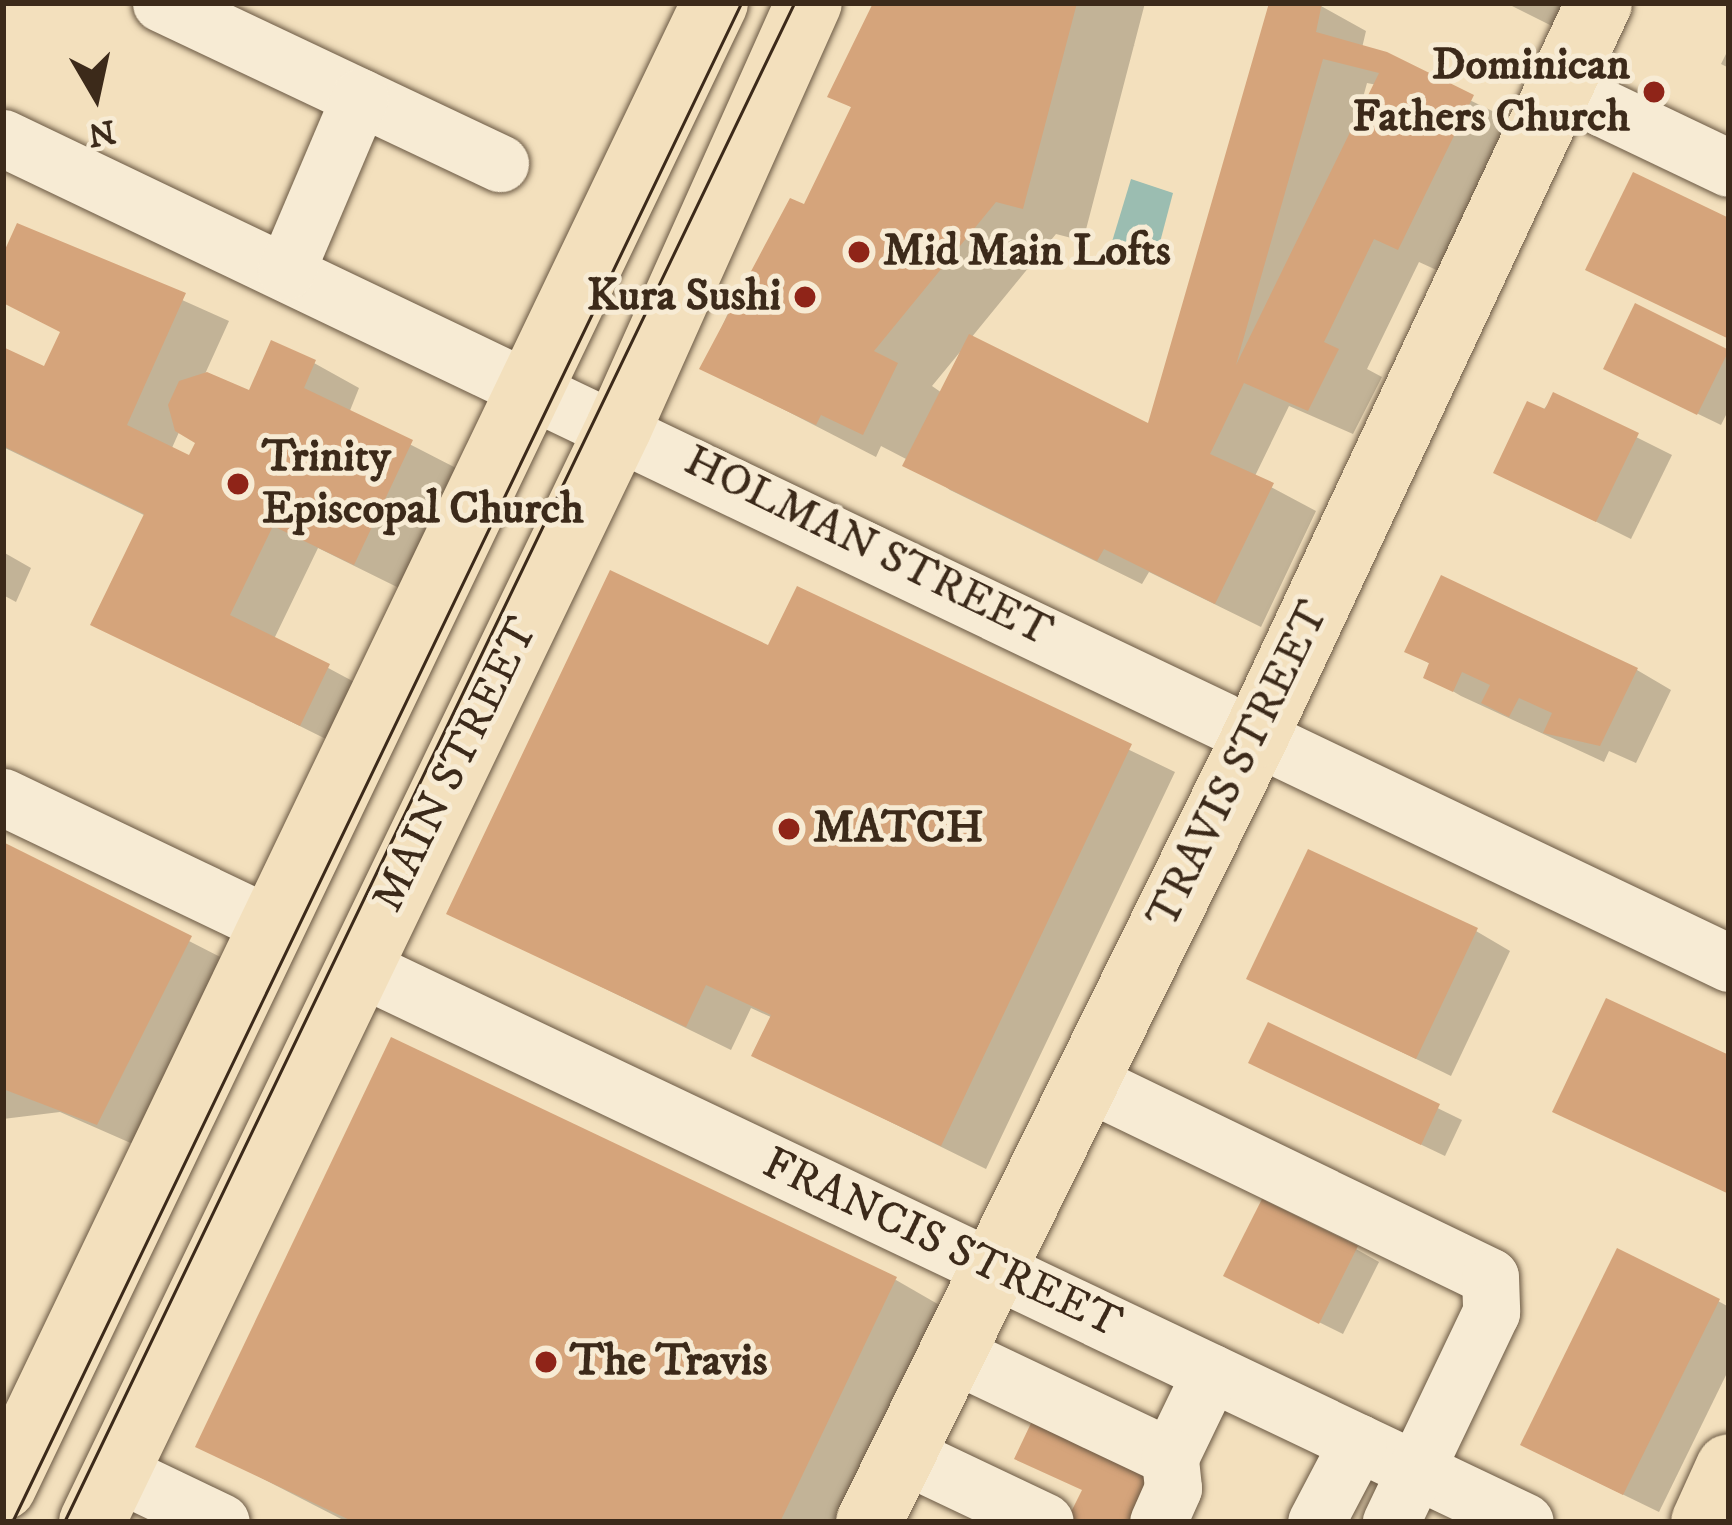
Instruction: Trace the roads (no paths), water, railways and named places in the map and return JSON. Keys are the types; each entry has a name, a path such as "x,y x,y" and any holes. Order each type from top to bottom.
{"main road":[{"path":"12,1445 272,926 715,3"},
{"name":"MAIN STREET","path":"104,1497 619,427 809,3"},
{"name":"TRAVIS STREET","path":"869,1522 990,1266 1256,735 1599,3"},
{"path":"1704,1522 1729,1467"}],"street":[{"path":"161,3 500,163"},
{"path":"1559,87 1729,168"},
{"path":"286,271 360,97"},
{"name":"HOLMAN STREET","path":"3,138 619,427 1729,963"},
{"path":"3,797 272,926"},
{"name":"FRANCIS STREET","path":"359,967 1525,1522"},
{"path":"1083,1080 1490,1277 1490,1312 1390,1522"},
{"path":"949,1352 1170,1457"},
{"path":"1158,1522 1173,1488 1170,1457 1211,1372"},
{"path":"1316,1522 1358,1442"},
{"path":"902,1454 1045,1522"},
{"path":"104,1497 221,1522"}],"water":[{"path":"1131,179 1173,193 1154,265 1111,245"}],"tram line":[{"path":"12,1522 741,3"},
{"path":"64,1522 794,3"}],"place":[{"name":"Dominican Fathers Church","path":"1654,92"},
{"name":"Mid Main Lofts","path":"859,252"},
{"name":"Kura Sushi","path":"805,297"},
{"name":"Trinity Episcopal Church","path":"238,484"},
{"name":"MATCH","path":"789,829"},
{"name":"The Travis","path":"546,1362"}]}
